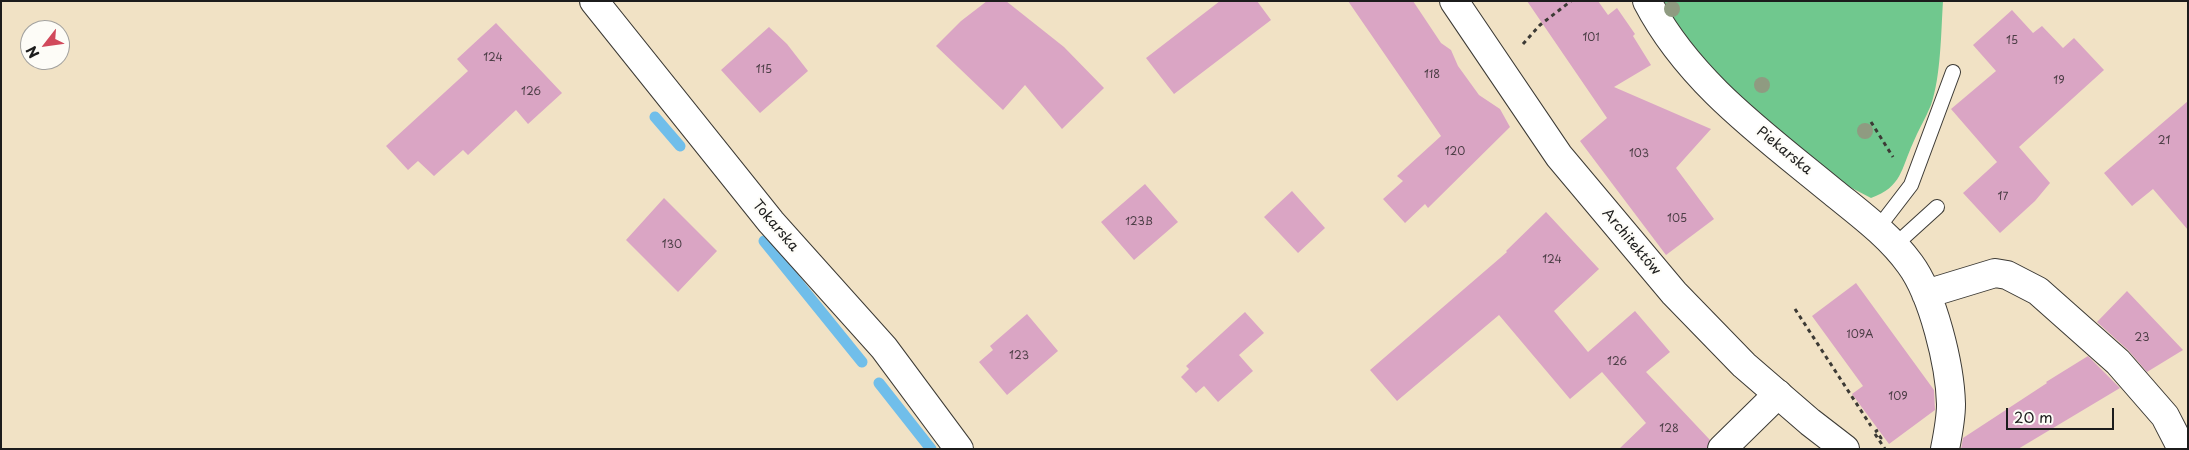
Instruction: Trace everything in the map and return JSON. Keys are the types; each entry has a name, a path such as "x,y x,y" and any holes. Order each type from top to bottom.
{"street":[{"name":"Tokarska","path":"594,1 771,222 884,348 959,449"},
{"name":"Architektów","path":"1454,1 1559,156 1674,293 1744,365 1845,449"},
{"name":"Piekarska","path":"1647,1 1659,24 1704,81 1741,117 1886,237 1911,265 1926,294 1949,374 1951,405 1945,449"},
{"path":"1926,294 1995,273 2007,275 2038,291 2118,362 2165,416 2182,449"},
{"path":"1722,449 1778,394"}],"lane":[{"path":"1886,237 1911,185 1953,72"},
{"path":"1886,237 1937,207"}],"path":[{"path":"1520,47 1540,25 1571,1"},
{"path":"1870,122 1911,185"},
{"path":"1795,309 1842,378 1885,449"},
{"path":"1878,430 1876,431 1881,438 1880,442"}],"green space":[{"path":"1664,1 1943,1 1937,81 1931,105 1895,183 1881,194 1871,198 1844,184 1777,131 1722,82 1681,34"}],"building":[{"path":"987,1 1006,1 1064,47 1104,88 1062,129 1025,85 1003,110 936,46 961,21"},
{"path":"1220,1 1257,1 1271,20 1174,94 1146,58"},
{"path":"1348,1 1413,1 1441,43 1451,50 1458,66 1479,95 1500,109 1510,127 1428,208 1425,204 1405,223 1383,199 1403,181 1397,176 1441,136"},
{"path":"1527,1 1598,1 1608,15 1617,8 1635,34 1633,36 1651,65 1614,87 1711,129 1676,168 1714,219 1666,255 1580,141 1607,118"},
{"path":"2012,10 2033,33 2042,26 2063,48 2074,38 2104,70 2019,147 2050,183 2035,201 2000,233 1963,193 1997,162 1951,109 1996,71 1973,45"},
{"path":"496,23 562,93 528,124 516,110 468,155 463,150 434,176 418,161 408,170 386,146 468,71 457,59"},
{"path":"769,27 787,44 808,71 760,113 721,70"},
{"path":"2188,101 2188,230 2153,189 2132,206 2104,173"},
{"path":"1145,184 1178,222 1134,260 1101,222"},
{"path":"1292,191 1325,228 1298,253 1264,217"},
{"path":"664,198 717,251 678,292 626,240"},
{"path":"1546,212 1599,269 1554,311 1588,352 1635,311 1670,352 1646,372 1710,440 1707,449 1619,449 1646,423 1602,372 1570,399 1499,315 1397,401 1370,370 1507,252"},
{"path":"1856,283 1934,390 1935,410 1889,444 1852,394 1863,386 1812,316"},
{"path":"2127,291 2183,350 2147,372 2128,350 2097,322"},
{"path":"1245,312 1264,333 1239,355 1253,371 1218,402 1204,386 1196,393 1181,377 1189,369 1186,366"},
{"path":"1027,314 1058,351 1007,395 979,362 993,350 990,346"},
{"path":"2088,356 2120,388 2018,449 1961,449 1963,438"}],"waterway":[{"path":"655,117 680,146"},
{"path":"764,241 862,362"},
{"path":"879,383 931,449"}]}
